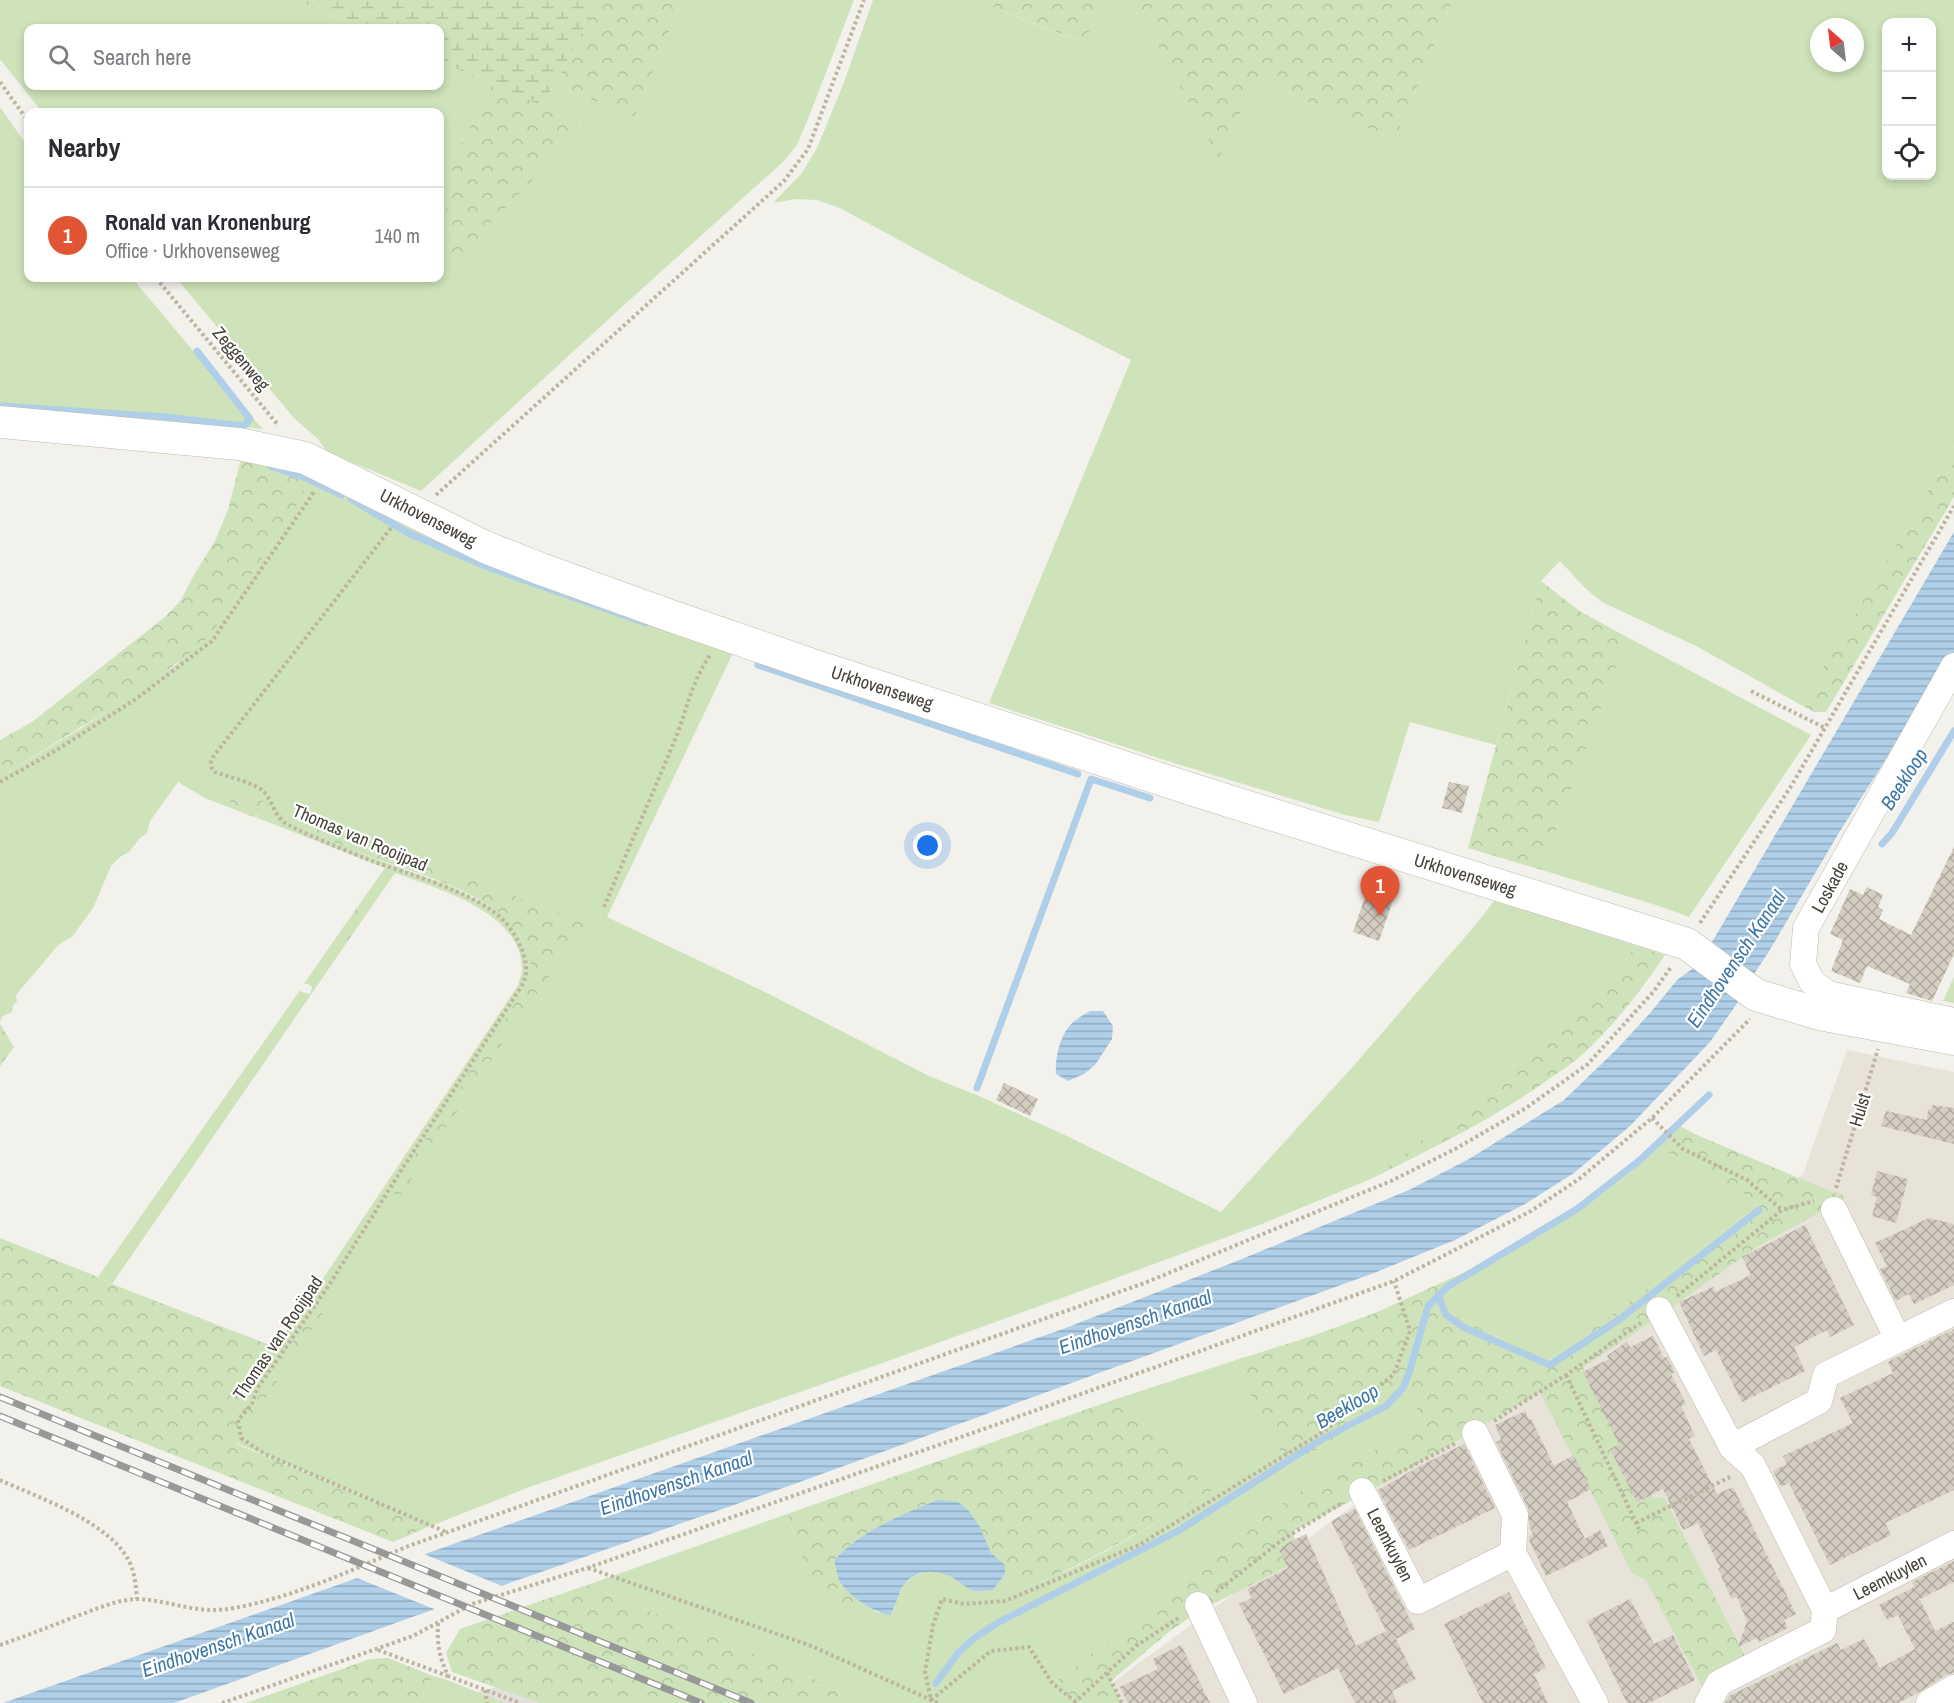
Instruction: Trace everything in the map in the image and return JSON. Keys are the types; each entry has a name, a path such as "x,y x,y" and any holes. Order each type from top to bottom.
{"street":[{"name":"Urkhovenseweg","path":"0,423 240,444 305,458 485,547 723,634 1197,791 1691,947 1761,997"},
{"name":"Loskade","path":"1954,666 1806,928 1803,964 1812,982 1828,994 1954,1021"},
{"path":"1761,997 1819,1014 1954,1039"},
{"path":"1834,1203 1898,1339"},
{"path":"1659,1310 1732,1447 1753,1466 1825,1610 1822,1630 1719,1683 1708,1703"},
{"path":"1732,1447 1819,1401 1826,1375 1954,1312"},
{"path":"1475,1433 1515,1515 1513,1553 1594,1703"},
{"name":"Leemkuylen","path":"1362,1491 1418,1601 1513,1553"},
{"name":"Leemkuylen","path":"1825,1610 1954,1544"},
{"path":"1198,1605 1244,1703"},
{"path":"1929,1703 1954,1688"}],"path":[{"path":"420,514 460,472 784,181 808,149 864,0"},
{"path":"0,82 24,115"},
{"name":"Zeggenweg","path":"159,282 305,458"},
{"path":"0,782 55,751 136,699 212,641 316,488"},
{"path":"0,1645 113,1603 137,1599 202,1610 217,1610 249,1605 327,1581 446,1532 1147,1282 1391,1181 1457,1148 1526,1108 1588,1065 1691,947 1790,788 1954,506"},
{"name":"Thomas van Rooijpad","path":"383,522 392,526 213,757 212,769 263,791 279,818 288,825 370,860 450,889 486,907 502,919 518,942 525,960 527,975 329,1285 257,1389 252,1404 238,1420 241,1438 265,1454 446,1532"},
{"path":"604,907 679,729 700,670 723,634"},
{"path":"1751,691 1825,728"},
{"path":"222,1703 413,1636 472,1604 587,1568 984,1429 1394,1281 1532,1211 1579,1179 1652,1118 1744,1026 1761,997"},
{"name":"Hulst","path":"1834,1203 1885,1025"},
{"path":"1652,1118 1683,1149 1747,1180 1782,1210"},
{"path":"931,1700 924,1672 933,1625 942,1599 964,1604 1005,1601 1139,1545 1326,1430 1394,1374 1410,1331 1394,1281"},
{"path":"1566,1375 1639,1529"},
{"path":"1636,1523 1753,1466"},
{"path":"0,1480 77,1516 106,1533 129,1563 137,1599"},
{"path":"587,1568 809,1645 938,1703"},
{"path":"438,1622 437,1641 448,1676"},
{"path":"931,1700 991,1651 1029,1647 1053,1684 1076,1703"},
{"path":"378,1649 520,1703"},
{"path":"1107,1673 1122,1703"},
{"path":"485,1690 487,1703"}],"shaded area":[{"path":"1847,1050 1954,1072 1954,1703 1085,1703 1803,1174"},
{"path":"496,1687 607,1703 440,1703"}],"green space":[{"path":"0,0 295,0 352,24 24,24 24,89 0,59"},
{"path":"295,0 599,0 543,106 444,64 444,24 352,24"},
{"path":"599,0 682,0 635,117 554,85"},
{"path":"682,0 854,0 797,145 783,162 421,491 327,452 318,439 294,418 179,282 444,282 444,108 39,108 25,90 444,90 444,64 492,84 451,163 453,275 492,222 579,129 581,121 543,106 554,85 635,117"},
{"path":"873,0 979,0 979,2 1084,43 1101,0 1126,0 1148,27 1219,158 1256,79 1395,140 1453,0 1954,0 1954,447 1801,705 1698,647 1602,602 1585,588 1560,561 1541,581 1496,745 1410,722 1379,822 1345,815 989,703 1131,360 963,275 840,208 817,200 796,199 773,203 802,173 817,148 843,85"},
{"path":"979,0 1101,0 1085,43 979,2"},
{"path":"1126,0 1453,0 1395,140 1256,79 1219,159 1148,27"},
{"path":"492,84 581,121 579,129 566,145 492,222 453,276 446,208 451,163"},
{"path":"0,107 24,141 24,282 135,282 226,390 263,429 0,404"},
{"path":"1954,447 1954,497 1826,712 1814,712 1801,705"},
{"path":"241,459 313,475 299,502 225,615 203,643 144,688 0,777 0,740 32,722 166,616 181,600 215,541 228,510"},
{"path":"313,475 733,653 607,917 769,994 929,1076 1069,1137 1221,1212 1356,1063 1494,901 1637,946 1599,988 1504,1076 1373,1178 1262,1224 1081,1291 527,1488 433,1525 236,1443 327,1305 320,1301 259,1390 255,1405 248,1400 251,1388 275,1347 517,987 522,969 518,949 508,932 493,918 454,895 395,873 365,916 356,909 385,868 255,817 259,816 263,802 260,799 252,796 244,809 249,815 205,798 178,782 150,821 147,833 129,852 111,866 93,908 72,937 59,944 16,995 17,1002 13,1005 12,1012 3,1016 0,1022 0,777 80,729 176,665 225,615 299,502","holes":["283,820 586,923 527,985 532,974 524,944 515,927 489,906 450,886 370,857"]},
{"path":"1541,581 1581,612 1627,637 1542,870 1468,848"},
{"path":"1627,637 1811,735 1689,917 1542,870"},
{"path":"235,792 246,793 248,798 252,796 260,799 269,806 255,817 249,815 247,810 234,807 230,802"},
{"path":"285,809 586,923 399,1198 391,1192 527,985 531,972 530,959 515,928 500,913 484,902 446,884 287,823 280,816"},
{"path":"356,909 362,911 365,916 343,948 340,947 335,939"},
{"path":"335,939 336,944 343,948 112,1284 98,1277 301,989 301,992 310,994 312,987 304,984"},
{"path":"1637,946 1665,955 1627,1007 1579,1058 1485,1120 1373,1178 1504,1076 1599,988"},
{"path":"1954,977 1954,1003 1943,1001"},
{"path":"0,1024 14,1047 0,1066"},
{"path":"1680,1126 1847,1197 1757,1247 1583,1367 1654,1498 1664,1497 1745,1656 1703,1689 1646,1580 1632,1573 1540,1392 1383,1484 1292,1532 1303,1557 1201,1610 1170,1631 1111,1681 1122,1703 1064,1703 1053,1684 1255,1523 1304,1489 1427,1423 1405,1392 1379,1412 1288,1467 1233,1361 1375,1313 1478,1266 1451,1290 1440,1307 1545,1362 1745,1215 1758,1208 1756,1200 1657,1147"},
{"path":"1657,1147 1756,1200 1758,1208 1745,1215 1545,1362 1440,1307 1451,1290 1478,1266 1509,1252 1597,1198 1632,1171"},
{"path":"0,1238 275,1347 251,1388 248,1400 255,1405 259,1390 320,1300 328,1305 236,1444 433,1525 393,1542 0,1386"},
{"path":"1233,1361 1288,1467 1379,1412 1405,1392 1427,1423 1304,1489 1255,1523 1053,1684 1064,1703 873,1703 587,1585 787,1514 813,1587 837,1604 865,1604 878,1613 895,1609 895,1600 905,1583 925,1572 944,1572 955,1579 993,1590 1005,1574 1025,1588 1099,1555 1219,1486 1113,1400"},
{"path":"1113,1400 1220,1486 1091,1558 1025,1588 1005,1574 1005,1565 937,1500 868,1533 855,1541 834,1561 845,1586 865,1604 837,1604 813,1588 787,1514"},
{"path":"587,1585 873,1703 540,1703 452,1672 446,1653 460,1629"},
{"path":"388,1658 433,1676 417,1703 246,1703 370,1659"},
{"path":"433,1676 445,1679 504,1703 417,1703"}],"water":[{"name":"Eindhovensch Kanaal","path":"1954,532 1954,653 1840,831 1768,953 1752,977 1736,992 1738,1002 1710,1042 1630,1126 1574,1173 1525,1204 1455,1240 1374,1273 797,1483 174,1703 3,1703 1063,1329 1409,1190 1469,1159 1564,1100 1618,1048 1677,980 1692,969 1703,967 1714,954 1712,942"},
{"path":"1090,1011 1103,1011 1113,1026 1112,1039 1095,1065 1084,1074 1068,1081 1056,1074 1059,1046 1068,1027"},
{"path":"937,1500 958,1502 968,1510 980,1527 991,1553 1005,1565 1005,1574 993,1590 974,1591 945,1574 925,1572 906,1582 890,1615 869,1607 848,1592 839,1580 834,1561 855,1541 868,1533"}],"pier":[{"path":"419,1552 507,1588 439,1611 352,1576"}],"building":[{"path":"1449,782 1469,786 1462,813 1442,808"},
{"path":"1954,847 1954,954 1932,1001 1906,993 1910,984 1867,966 1860,983 1831,971 1843,940 1830,934 1850,889 1863,895 1867,887 1883,895 1878,907 1883,910 1879,919 1911,935"},
{"path":"1367,891 1393,900 1379,941 1353,932"},
{"path":"1004,1083 1038,1099 1030,1116 996,1100"},
{"path":"1932,1105 1954,1108 1954,1144 1881,1126 1886,1111 1927,1120 1928,1109 1931,1110"},
{"path":"1877,1171 1908,1179 1896,1223 1872,1216 1877,1197 1871,1195"},
{"path":"1929,1218 1954,1224 1954,1285 1914,1304 1909,1294 1896,1301 1880,1269 1887,1266 1875,1243"},
{"path":"1805,1225 1854,1325 1830,1337 1827,1330 1794,1347 1805,1371 1742,1402 1716,1350 1704,1356 1679,1302 1713,1287 1715,1292 1751,1275 1742,1257"},
{"path":"1954,1329 1954,1490 1885,1523 1891,1535 1830,1565 1789,1483 1781,1487 1773,1471 1787,1464 1783,1456 1853,1423 1840,1398 1893,1373 1888,1362"},
{"path":"1653,1336 1664,1358 1667,1357 1675,1372 1671,1374 1686,1404 1681,1406 1695,1436 1689,1439 1717,1494 1733,1487 1796,1614 1784,1620 1788,1628 1759,1642 1757,1638 1738,1647 1747,1621 1737,1597 1731,1598 1718,1569 1720,1568 1698,1523 1683,1530 1663,1489 1637,1502 1610,1449 1619,1444 1583,1372 1609,1359 1607,1356 1627,1341 1630,1347"},
{"path":"1525,1411 1554,1466 1574,1455 1591,1489 1567,1502 1585,1539 1600,1530 1608,1546 1546,1576 1529,1540 1533,1534 1529,1526 1528,1508 1496,1442 1501,1440 1495,1425"},
{"path":"1464,1444 1495,1508 1409,1550 1378,1490"},
{"path":"1355,1509 1415,1629 1396,1639 1416,1679 1392,1691 1397,1703 1355,1703 1338,1668 1284,1694 1239,1604 1252,1598 1247,1589 1288,1568 1279,1550 1306,1534 1356,1646 1386,1631 1331,1521"},
{"path":"1954,1561 1954,1582 1920,1599 1912,1582"},
{"path":"1914,1587 1935,1631 1954,1622 1954,1673 1946,1675 1898,1703 1725,1703 1729,1696 1837,1643 1841,1650 1864,1639 1880,1668 1915,1649 1898,1615 1887,1620 1879,1605"},
{"path":"1509,1592 1546,1668 1534,1674 1548,1703 1483,1703 1444,1624"},
{"path":"1630,1599 1654,1644 1673,1635 1695,1680 1649,1703 1627,1703 1587,1621"},
{"path":"1181,1645 1210,1703 1128,1703 1120,1687 1158,1669 1153,1659"}],"waterway":[{"path":"0,406 166,417 244,426 250,419 197,351"},
{"path":"270,466 308,479 342,495"},
{"path":"351,499 408,533 490,568 646,623"},
{"path":"758,665 1078,774"},
{"name":"Beekloop","path":"1882,844 1892,833 1954,731"},
{"path":"977,1088 1091,779 1150,798"},
{"name":"Beekloop","path":"936,1683 958,1653 973,1639 999,1622 1178,1531 1319,1441 1386,1406 1403,1388 1428,1306 1447,1287 1577,1209 1640,1160 1709,1095"},
{"path":"1438,1295 1446,1315 1463,1327 1550,1365 1620,1319 1759,1210"}],"railway":[{"path":"0,1397 751,1703"},
{"path":"0,1416 701,1703"}],"place":[{"name":"Ronald van Kronenburg","path":"1380,916"}]}
